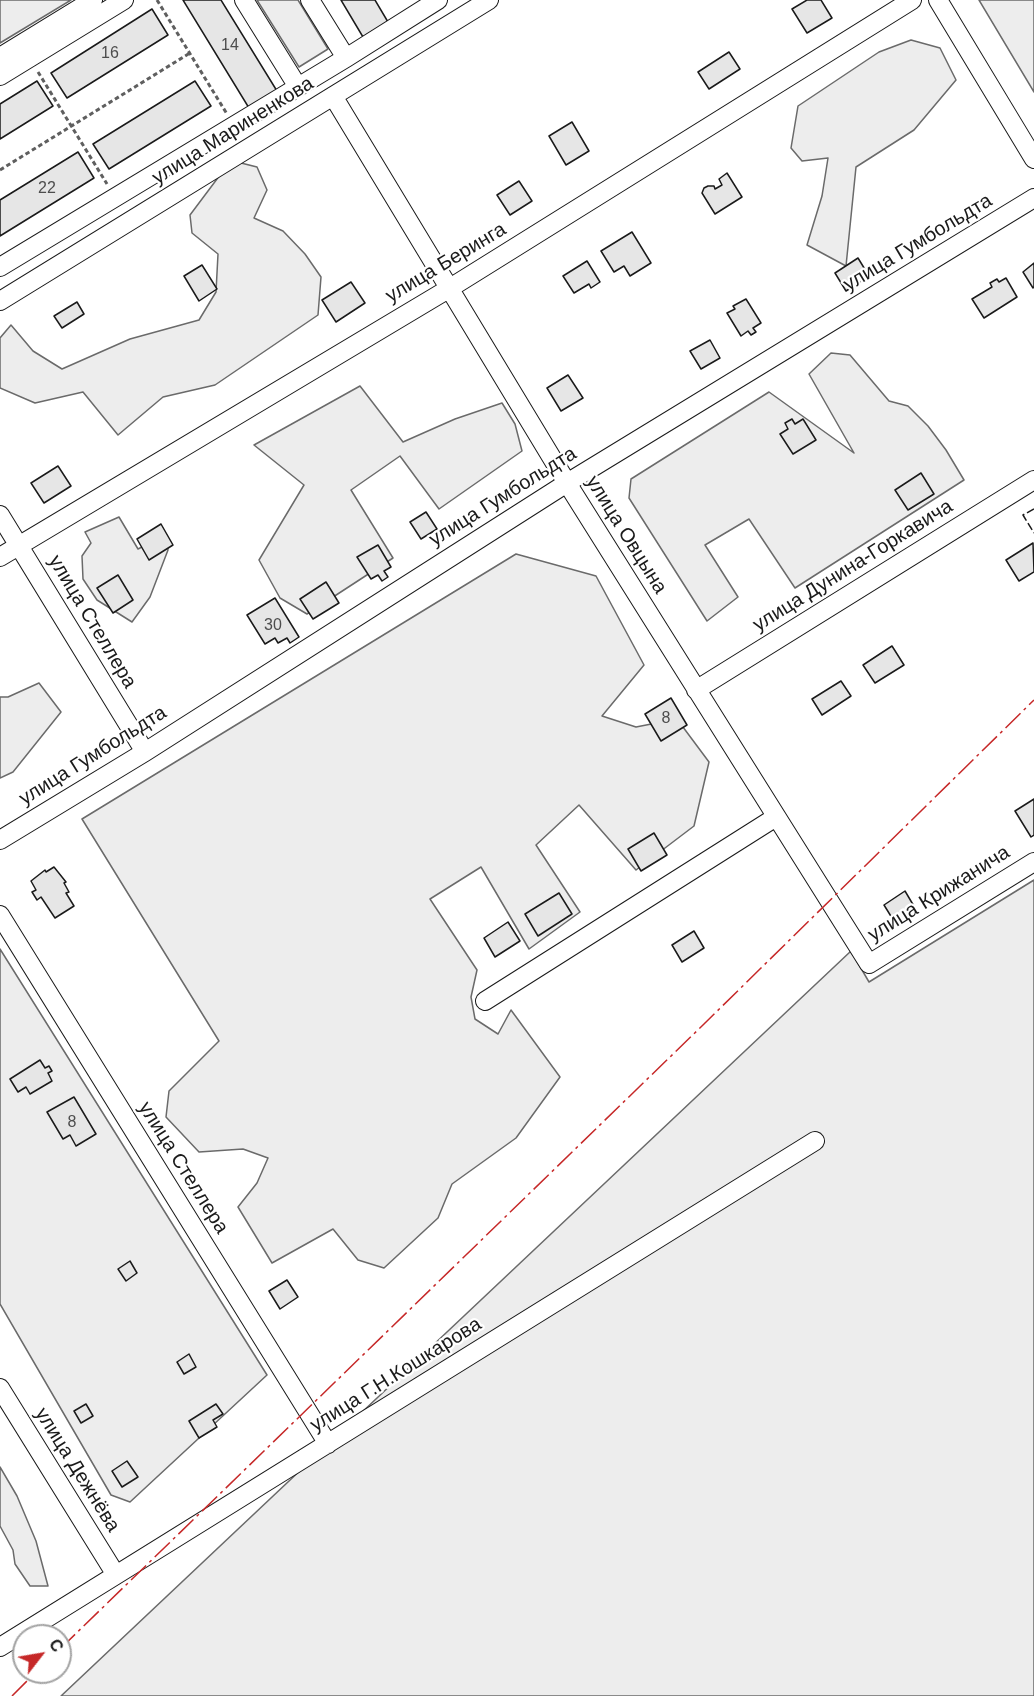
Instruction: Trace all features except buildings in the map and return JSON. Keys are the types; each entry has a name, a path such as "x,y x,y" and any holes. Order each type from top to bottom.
{"street":[{"path":"0,57 93,0"},
{"path":"0,76 124,0"},
{"path":"244,0 298,87"},
{"path":"310,0 346,58"},
{"path":"0,267 438,0"},
{"name":"улица Мариненкова","path":"0,301 489,0"},
{"name":"улица Беринга","path":"0,557 450,288 912,0"},
{"path":"938,0 1034,159"},
{"name":"улица Овцына","path":"333,96 567,483 869,964"},
{"name":"улица Гумбольдта","path":"0,840 145,752 567,483 1034,198"},
{"name":"улица Дунина-Горкавича","path":"696,690 1034,480"},
{"name":"улица Стеллера","path":"0,515 145,752"},
{"path":"485,1002 776,817"},
{"name":"улица Крижанича","path":"869,964 1034,862"},
{"name":"улица Стеллера","path":"0,915 328,1444"},
{"name":"улица Г.Н.Кошкарова","path":"0,1647 815,1141"},
{"name":"улица Дежнёва","path":"0,1388 116,1575"}],"path":[{"path":"157,0 234,126"},
{"path":"0,170 190,53"},
{"path":"29,58 115,198"}],"shaded area":[{"path":"0,0 71,0 0,43"},
{"path":"257,0 298,0 328,49 299,67"},
{"path":"979,0 1034,0 1034,92"},
{"path":"911,40 940,48 956,80 914,130 856,167 846,266 807,245 822,196 828,158 802,161 791,148 798,106 879,52"},
{"path":"237,162 257,167 267,190 254,218 283,231 305,254 321,277 318,315 215,385 163,397 118,435 83,392 35,403 0,388 0,338 11,325 33,351 62,369 130,339 199,320 216,292 218,254 192,233 190,215 220,175"},
{"path":"831,353 850,355 889,401 908,406 928,426 964,480 795,588 749,519 705,545 738,597 707,621 629,498 631,479 769,392 854,453 809,374"},
{"path":"360,386 403,442 455,419 502,403 515,424 522,451 439,509 400,456 351,490 393,558 307,614 280,598 259,560 304,485 254,445"},
{"path":"119,517 138,549 166,535 168,550 150,597 132,622 97,600 83,579 82,556 91,543 85,532"},
{"path":"516,554 596,576 644,665 602,716 636,727 677,719 709,762 694,826 636,870 579,805 536,845 580,912 529,949 481,867 430,899 477,970 471,997 475,1019 498,1034 511,1010 560,1077 516,1138 452,1184 438,1218 384,1268 358,1260 333,1229 272,1263 238,1207 257,1183 268,1158 243,1149 199,1152 166,1117 169,1091 219,1041 82,819"},
{"path":"39,683 61,712 13,772 0,778 0,697 8,697"},
{"path":"1034,880 1034,1696 61,1696 851,951 869,982"},
{"path":"0,949 267,1375 130,1502 111,1495 0,1304"},
{"path":"0,1467 17,1496 36,1541 48,1586 30,1586 15,1564 13,1550 0,1526"}],"fence":[{"path":"1034,509 1023,515 1034,533"}],"power":[{"path":"72,1637 1034,700"},
{"path":"12,1696 24,1684"}]}
